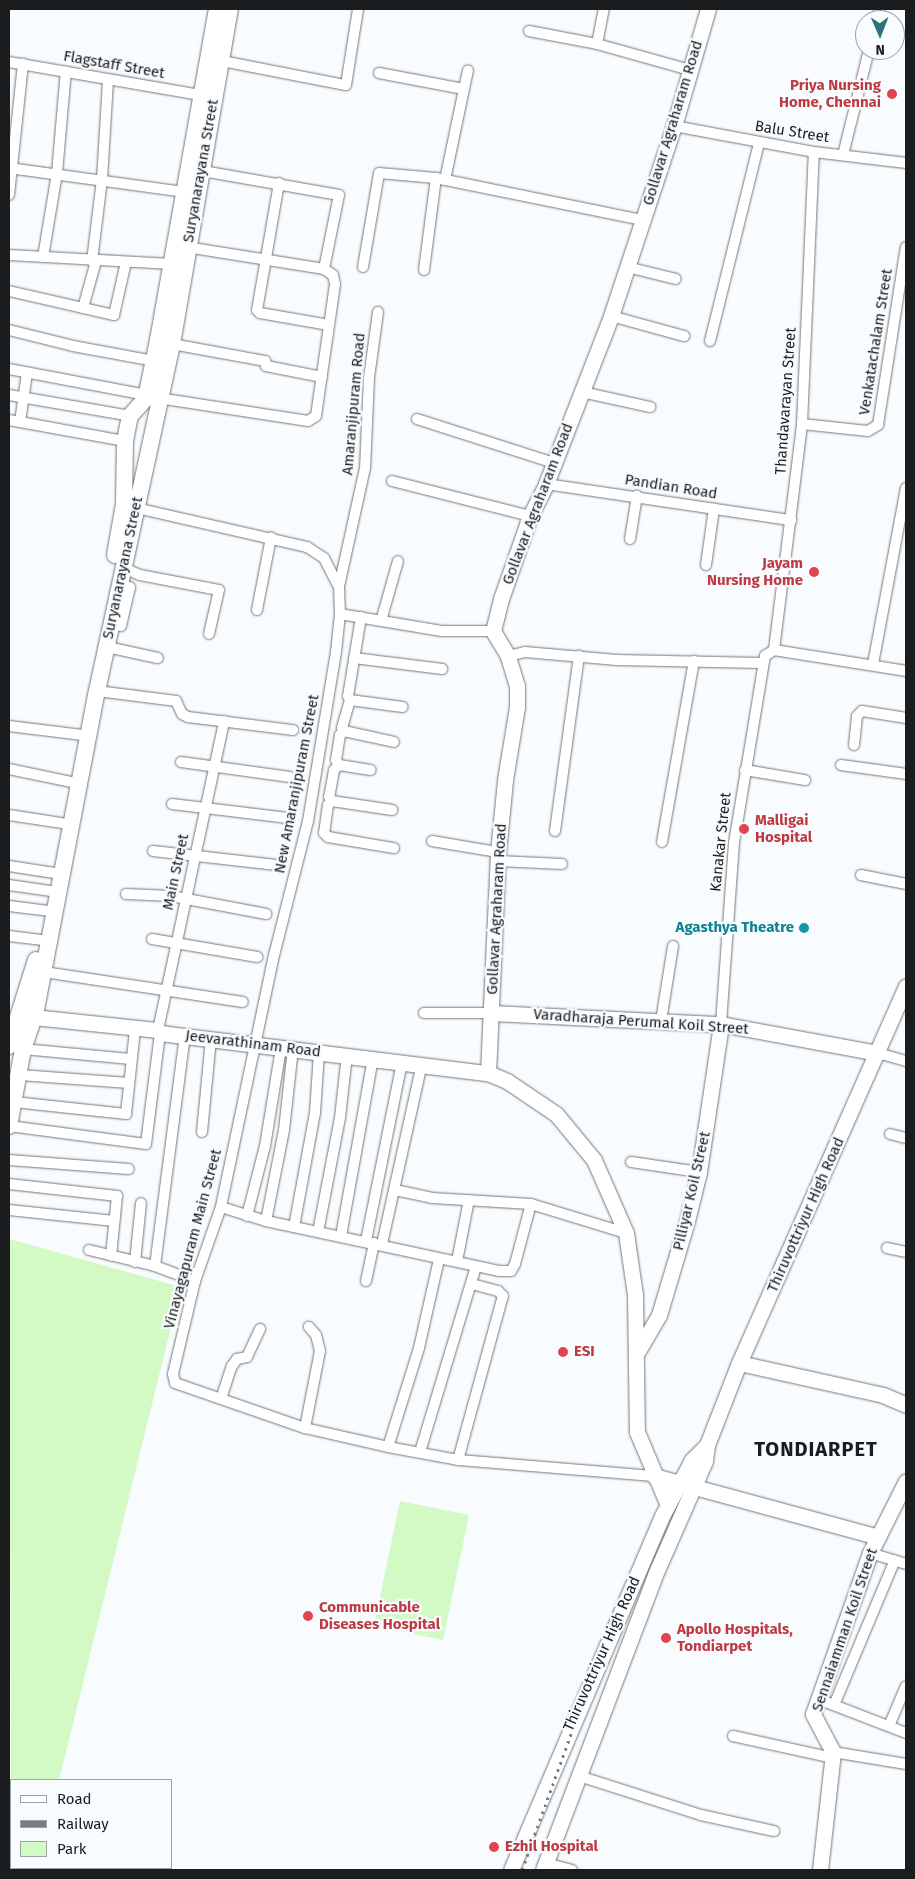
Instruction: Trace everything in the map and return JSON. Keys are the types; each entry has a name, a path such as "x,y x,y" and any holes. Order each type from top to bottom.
{"main road":[{"name":"Suryanarayana Street","path":"9,1126 20,1075 14,1022 28,1016 44,972 97,691 124,568 129,506 125,441 130,416 152,396 172,344 187,247 203,171 217,9"},
{"name":"Suryanarayana Street","path":"28,1016 62,822 82,735 152,396 154,361 185,192 208,96 222,61 230,9"},
{"name":"Gollavar Agraharam Road","path":"488,1073 498,856 505,780 517,707 517,686 508,656 493,632 502,596 530,516 546,484 611,316 674,126 708,9"},
{"name":"Thiruvottriyur High Road","path":"511,1870 540,1796 668,1505 705,1461 707,1444 739,1363 878,1053 906,986"},
{"name":"Varadharaja Perumal Koil Street","path":"492,1013 721,1024 878,1053"},
{"name":"Jeevarathinam Road","path":"28,1016 488,1073 507,1081 556,1114 594,1160 626,1233 635,1295 638,1351 637,1432 654,1476 668,1505"},
{"name":"Pilliyar Koil Street","path":"638,1351 654,1325 662,1306 699,1172 721,1024"},
{"path":"739,1363 883,1395 906,1405"},
{"path":"654,1476 878,1537"},
{"name":"Sennaiamman Koil Street","path":"833,1755 812,1714 870,1553 906,1481"},
{"name":"Thiruvottriyur High Road","path":"545,1867 658,1568 687,1484"},
{"path":"820,1870 833,1755"}],"street":[{"path":"222,61 346,85 358,9"},
{"path":"597,44 604,9"},
{"path":"529,31 597,44 690,70"},
{"path":"843,155 867,60"},
{"name":"Flagstaff Street","path":"9,62 208,96"},
{"path":"9,195 10,168 23,64"},
{"path":"424,270 440,179 468,70"},
{"path":"43,257 57,173 66,71"},
{"path":"380,73 464,89"},
{"path":"83,308 94,261 102,179 108,80"},
{"name":"Balu Street","path":"674,126 814,152 906,163"},
{"path":"710,341 758,143"},
{"name":"Thandavarayan Street","path":"774,650 802,424 814,152"},
{"path":"10,168 102,179 185,192"},
{"path":"203,171 339,194 324,269"},
{"path":"363,267 379,173 440,179 643,220"},
{"path":"279,183 267,260 256,306 260,313 329,325"},
{"name":"Venkatachalam Street","path":"802,424 868,431 878,425 902,297 906,246"},
{"path":"9,369 152,396 308,421 316,416 335,280 324,269 187,247"},
{"path":"9,255 172,264"},
{"path":"9,291 114,315 126,262"},
{"path":"627,267 676,279"},
{"name":"Amaranjipuram Road","path":"339,586 365,468 369,378 378,312"},
{"path":"611,316 684,336"},
{"path":"9,330 73,346 154,361"},
{"path":"172,344 265,360 266,366 322,377"},
{"path":"20,422 27,372"},
{"path":"582,392 650,406"},
{"path":"9,395 130,416"},
{"path":"417,419 554,463"},
{"path":"9,420 125,441"},
{"path":"392,481 530,516"},
{"name":"Pandian Road","path":"546,484 791,520"},
{"path":"873,664 906,488"},
{"path":"630,539 637,496"},
{"path":"129,506 271,536 307,547 324,558 339,586"},
{"path":"706,564 714,509"},
{"path":"257,610 271,536"},
{"path":"381,621 398,562"},
{"path":"124,568 129,573 219,590 209,634"},
{"path":"112,623 121,626 130,586"},
{"name":"New Amaranjipuram Street","path":"257,1045 274,955 308,821 340,614 339,586"},
{"path":"340,614 442,631 493,632"},
{"path":"344,731 342,728 350,700 348,696 361,617"},
{"path":"107,647 158,658"},
{"path":"508,656 525,652 762,663 768,652 774,650 873,664 906,671"},
{"path":"555,831 579,656"},
{"path":"354,658 442,669"},
{"path":"662,842 694,661"},
{"name":"Kanakar Street","path":"721,1024 734,843 762,663"},
{"path":"97,691 176,701 185,716 293,730"},
{"path":"350,700 403,707"},
{"path":"854,745 857,716 862,711 906,718"},
{"name":"Main Street","path":"9,1126 146,1144 165,992 224,721"},
{"path":"9,726 82,735"},
{"path":"344,731 394,742"},
{"path":"338,765 336,760 340,736 344,731"},
{"path":"181,762 290,777"},
{"path":"338,765 371,770"},
{"path":"332,801 329,798 334,770 338,765"},
{"path":"841,765 906,774"},
{"path":"9,769 71,782"},
{"path":"745,770 805,780"},
{"path":"332,801 392,810"},
{"path":"332,801 328,805 325,836 394,848"},
{"path":"172,804 288,818"},
{"path":"9,815 62,822"},
{"path":"432,840 498,856 562,864"},
{"path":"153,851 276,865"},
{"path":"9,866 54,873"},
{"path":"861,874 906,884"},
{"path":"9,884 50,891"},
{"path":"126,894 171,896 185,901 266,914"},
{"path":"9,906 47,911"},
{"path":"9,936 41,940"},
{"path":"152,939 257,957"},
{"path":"661,1021 673,946"},
{"path":"44,972 165,992 243,1002"},
{"path":"424,1013 492,1013"},
{"path":"14,1102 126,1114 135,1030"},
{"path":"155,1266 185,1036"},
{"path":"202,1132 211,1038"},
{"name":"Vinayagapuram Main Street","path":"221,1399 175,1383 174,1374 195,1281 221,1207 257,1045"},
{"path":"16,1048 131,1059"},
{"path":"247,1216 287,1048"},
{"path":"266,1221 284,1130 287,1048"},
{"path":"294,1227 315,1113 319,1052"},
{"path":"878,1053 906,1061"},
{"path":"318,1232 340,1118 347,1055"},
{"path":"341,1236 373,1058"},
{"path":"366,1281 374,1243 402,1062"},
{"path":"374,1243 395,1190 422,1064"},
{"path":"20,1075 129,1083"},
{"path":"890,1134 906,1138"},
{"path":"9,1160 129,1169"},
{"path":"632,1162 699,1172"},
{"path":"9,1184 117,1196 111,1256"},
{"path":"395,1190 432,1198 531,1204 626,1233"},
{"path":"457,1261 469,1200"},
{"path":"135,1262 141,1203"},
{"path":"221,1207 266,1221 374,1243 439,1259 510,1271 515,1264 531,1204"},
{"path":"9,1210 114,1221"},
{"path":"887,1248 906,1252"},
{"path":"89,1250 155,1266 195,1281"},
{"path":"388,1447 419,1348 439,1259"},
{"path":"420,1452 476,1266"},
{"path":"458,1460 503,1296 498,1291 471,1284"},
{"path":"305,1428 320,1351 316,1335 309,1327"},
{"path":"260,1330 246,1357 238,1359 232,1366 221,1399 305,1428 388,1447 458,1460 654,1476"},
{"path":"870,1553 906,1564"},
{"path":"834,1705 895,1560"},
{"path":"889,1726 906,1686"},
{"path":"818,1699 906,1733"},
{"path":"734,1736 833,1755 906,1764"},
{"path":"579,1776 701,1815 774,1831"},
{"path":"545,1867 572,1870"}],"green space":[{"path":"9,1239 181,1287 59,1779 11,1779"},
{"path":"400,1501 469,1515 443,1640 374,1626"}],"railway":[{"path":"522,1870 596,1664"}],"place":[{"name":"Priya Nursing Home, Chennai","path":"892,94"},
{"name":"Jayam Nursing Home","path":"814,572"},
{"name":"Malligai Hospital","path":"744,829"},
{"name":"Agasthya Theatre","path":"804,928"},
{"name":"ESI","path":"563,1352"},
{"name":"Communicable Diseases Hospital","path":"308,1616"},
{"name":"Apollo Hospitals, Tondiarpet","path":"666,1638"},
{"name":"Ezhil Hospital","path":"494,1847"}],"district":[{"name":"TONDIARPET","path":"816,1449"}]}
